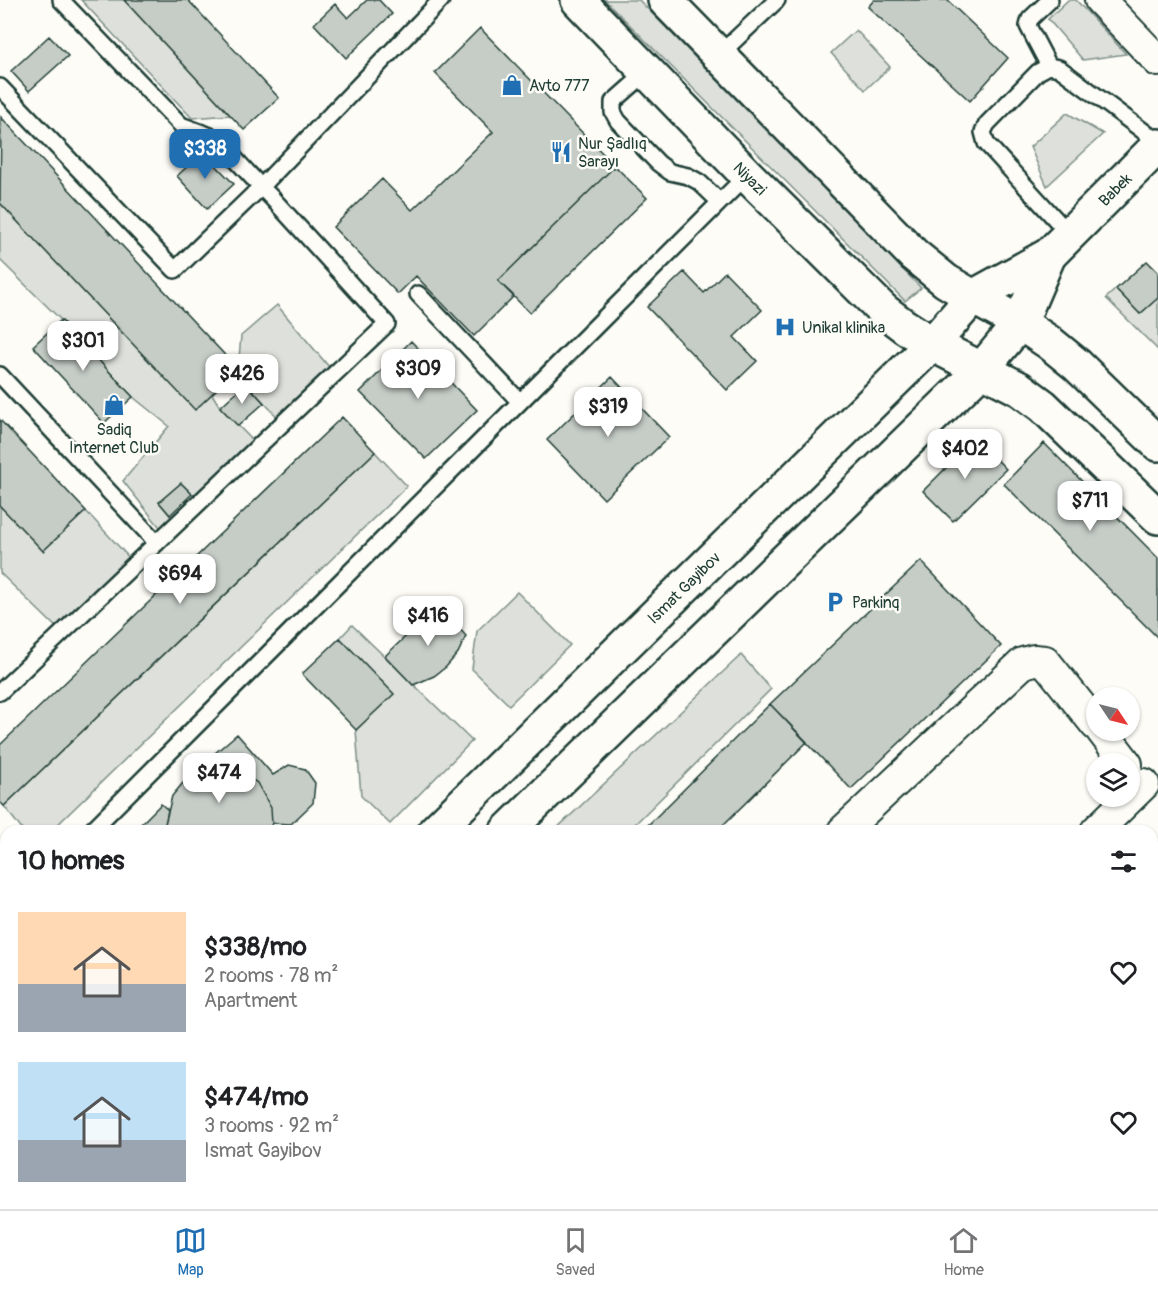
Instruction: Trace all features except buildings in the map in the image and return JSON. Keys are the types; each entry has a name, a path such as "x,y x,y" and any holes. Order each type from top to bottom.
{"street":[{"name":"Niyazi","path":"578,0 747,175 883,310 932,344 1020,389 1043,406 1158,517"},
{"path":"665,0 914,255 946,281 1020,323 1050,343 1077,365 1158,444"},
{"path":"1100,0 1158,61"},
{"name":"Babek","path":"1059,244 1158,144"},
{"path":"513,825 982,369 1020,323 1059,244"},
{"name":"Ismat Gayibov","path":"441,825 932,344 973,297 1059,244"},
{"path":"849,825 1023,663 1035,660 1045,661 1086,712"},
{"path":"1110,741 1120,753"},
{"path":"1101,825 1116,807"}],"lane":[{"path":"3,683 157,543 387,324 216,138 181,125 61,0"},
{"path":"0,87 175,270 261,187 441,0"},
{"path":"719,55 777,0"},
{"path":"1049,66 1029,26 1030,19 1050,0"},
{"path":"1059,244 986,142 983,132 987,124 1038,72 1049,66 1059,68 1158,144"},
{"path":"647,72 614,102 613,112 618,121 658,163 670,172 688,176 699,182 720,202"},
{"path":"97,825 747,175"},
{"path":"418,294 520,402"},
{"path":"0,375 157,543"}],"shaded area":[{"path":"81,0 124,0 230,115 192,118"},
{"path":"605,0 639,0 921,288 905,301"},
{"path":"1068,0 1076,0 1126,54 1083,60 1048,19"},
{"path":"856,30 890,67 865,90 831,53"},
{"path":"1067,113 1103,134 1047,186 1030,147"},
{"path":"0,203 195,409 212,394 220,407 258,446 200,502 181,483 159,502 177,524 166,535 123,481 169,426 133,397 61,320 0,260"},
{"path":"1116,289 1140,314 1158,298 1158,350 1106,298"},
{"path":"277,305 335,374 283,423 246,383 238,369 241,336"},
{"path":"375,452 407,486 57,825 18,825 4,806"},
{"path":"0,506 43,551 86,511 135,564 62,633 0,573"},
{"path":"517,592 570,645 509,705 472,669 477,631"},
{"path":"352,625 472,741 390,824 361,796 356,730 393,694 340,638"},
{"path":"741,655 771,689 634,825 560,825"}],"place":[{"name":"Avto 777","path":"512,85"},
{"name":"Nur Şadlıq Sarayı","path":"561,152"},
{"name":"Unikal klinika","path":"785,327"},
{"name":"Sadiq Internet Club","path":"114,405"},
{"name":"Parkinq","path":"835,602"}]}
